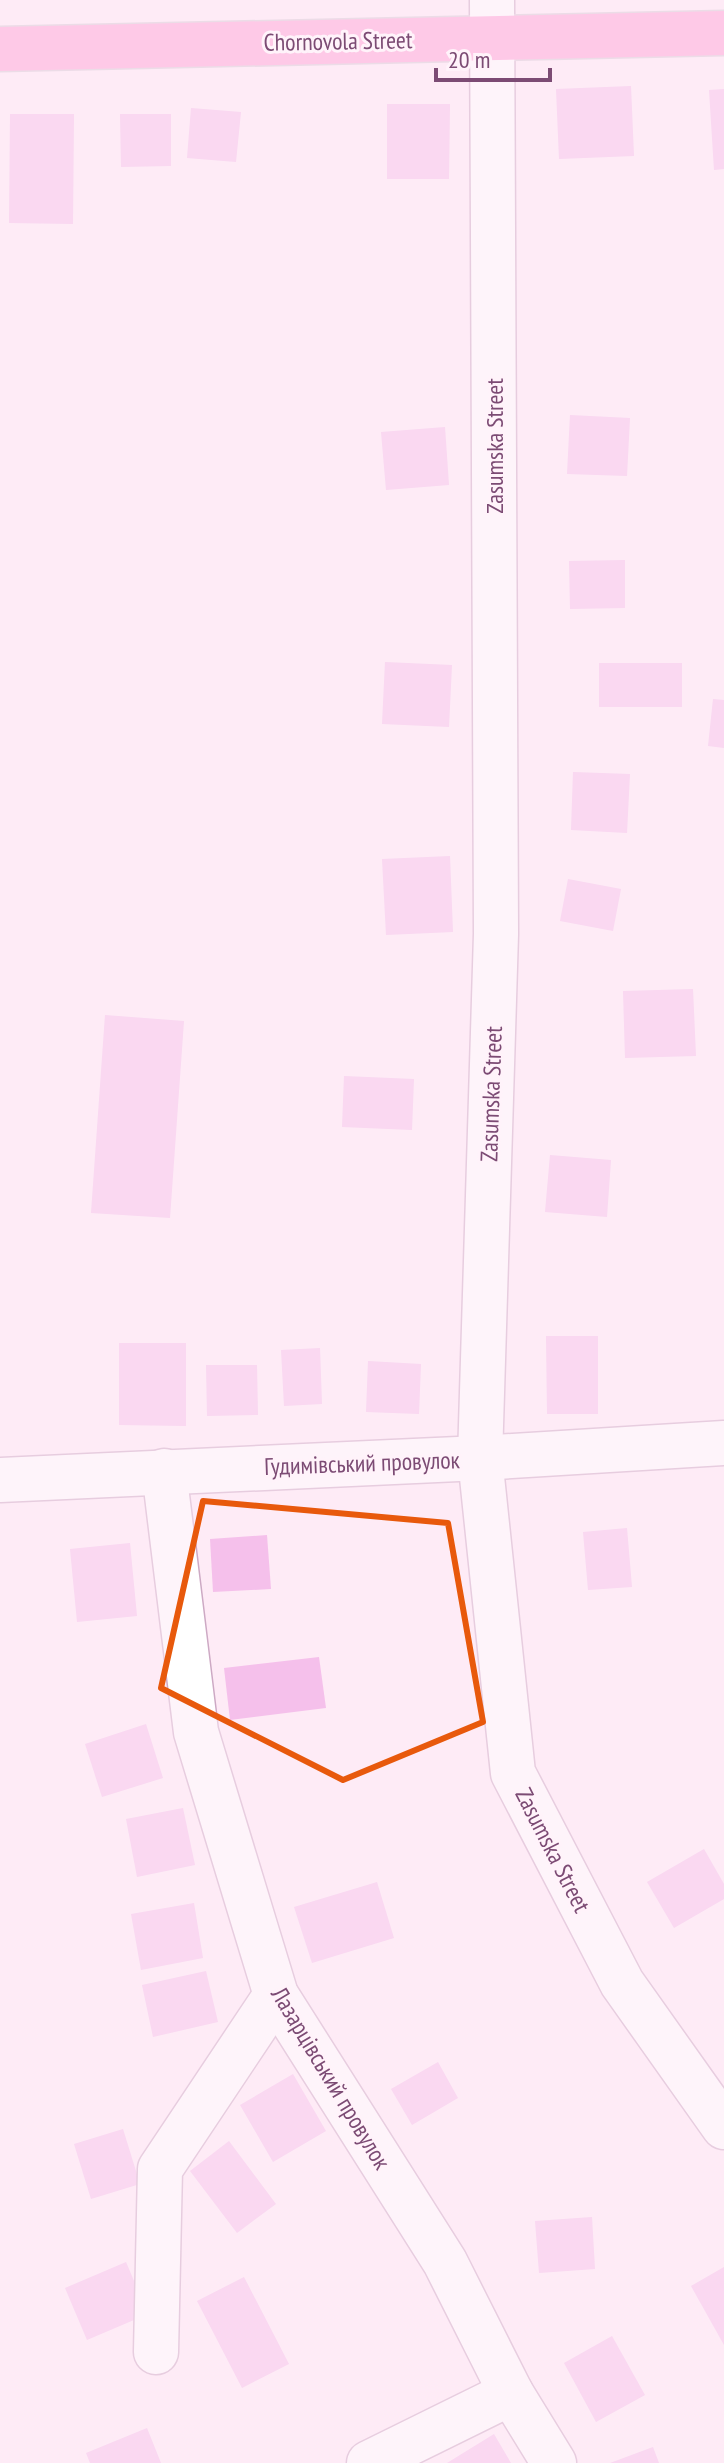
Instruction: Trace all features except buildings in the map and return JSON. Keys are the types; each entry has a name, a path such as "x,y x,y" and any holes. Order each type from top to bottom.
{"main road":[{"name":"Chornovola Street","path":"0,49 492,18 724,33"}],"street":[{"name":"Zasumska Street","path":"492,18 496,934 480,1458 513,1773 622,1983 724,2127"},
{"name":"Гудимівський провулок","path":"0,1480 723,1444"},
{"name":"Лазарцівський провулок","path":"164,1471 196,1732 276,1995 445,2262 511,2393 554,2463"},
{"path":"156,2352 160,2169 276,1995"},
{"path":"369,2463 511,2393"}],"highlighted area":[{"path":"203,1501 448,1523 483,1722 343,1780 161,1688"}]}
